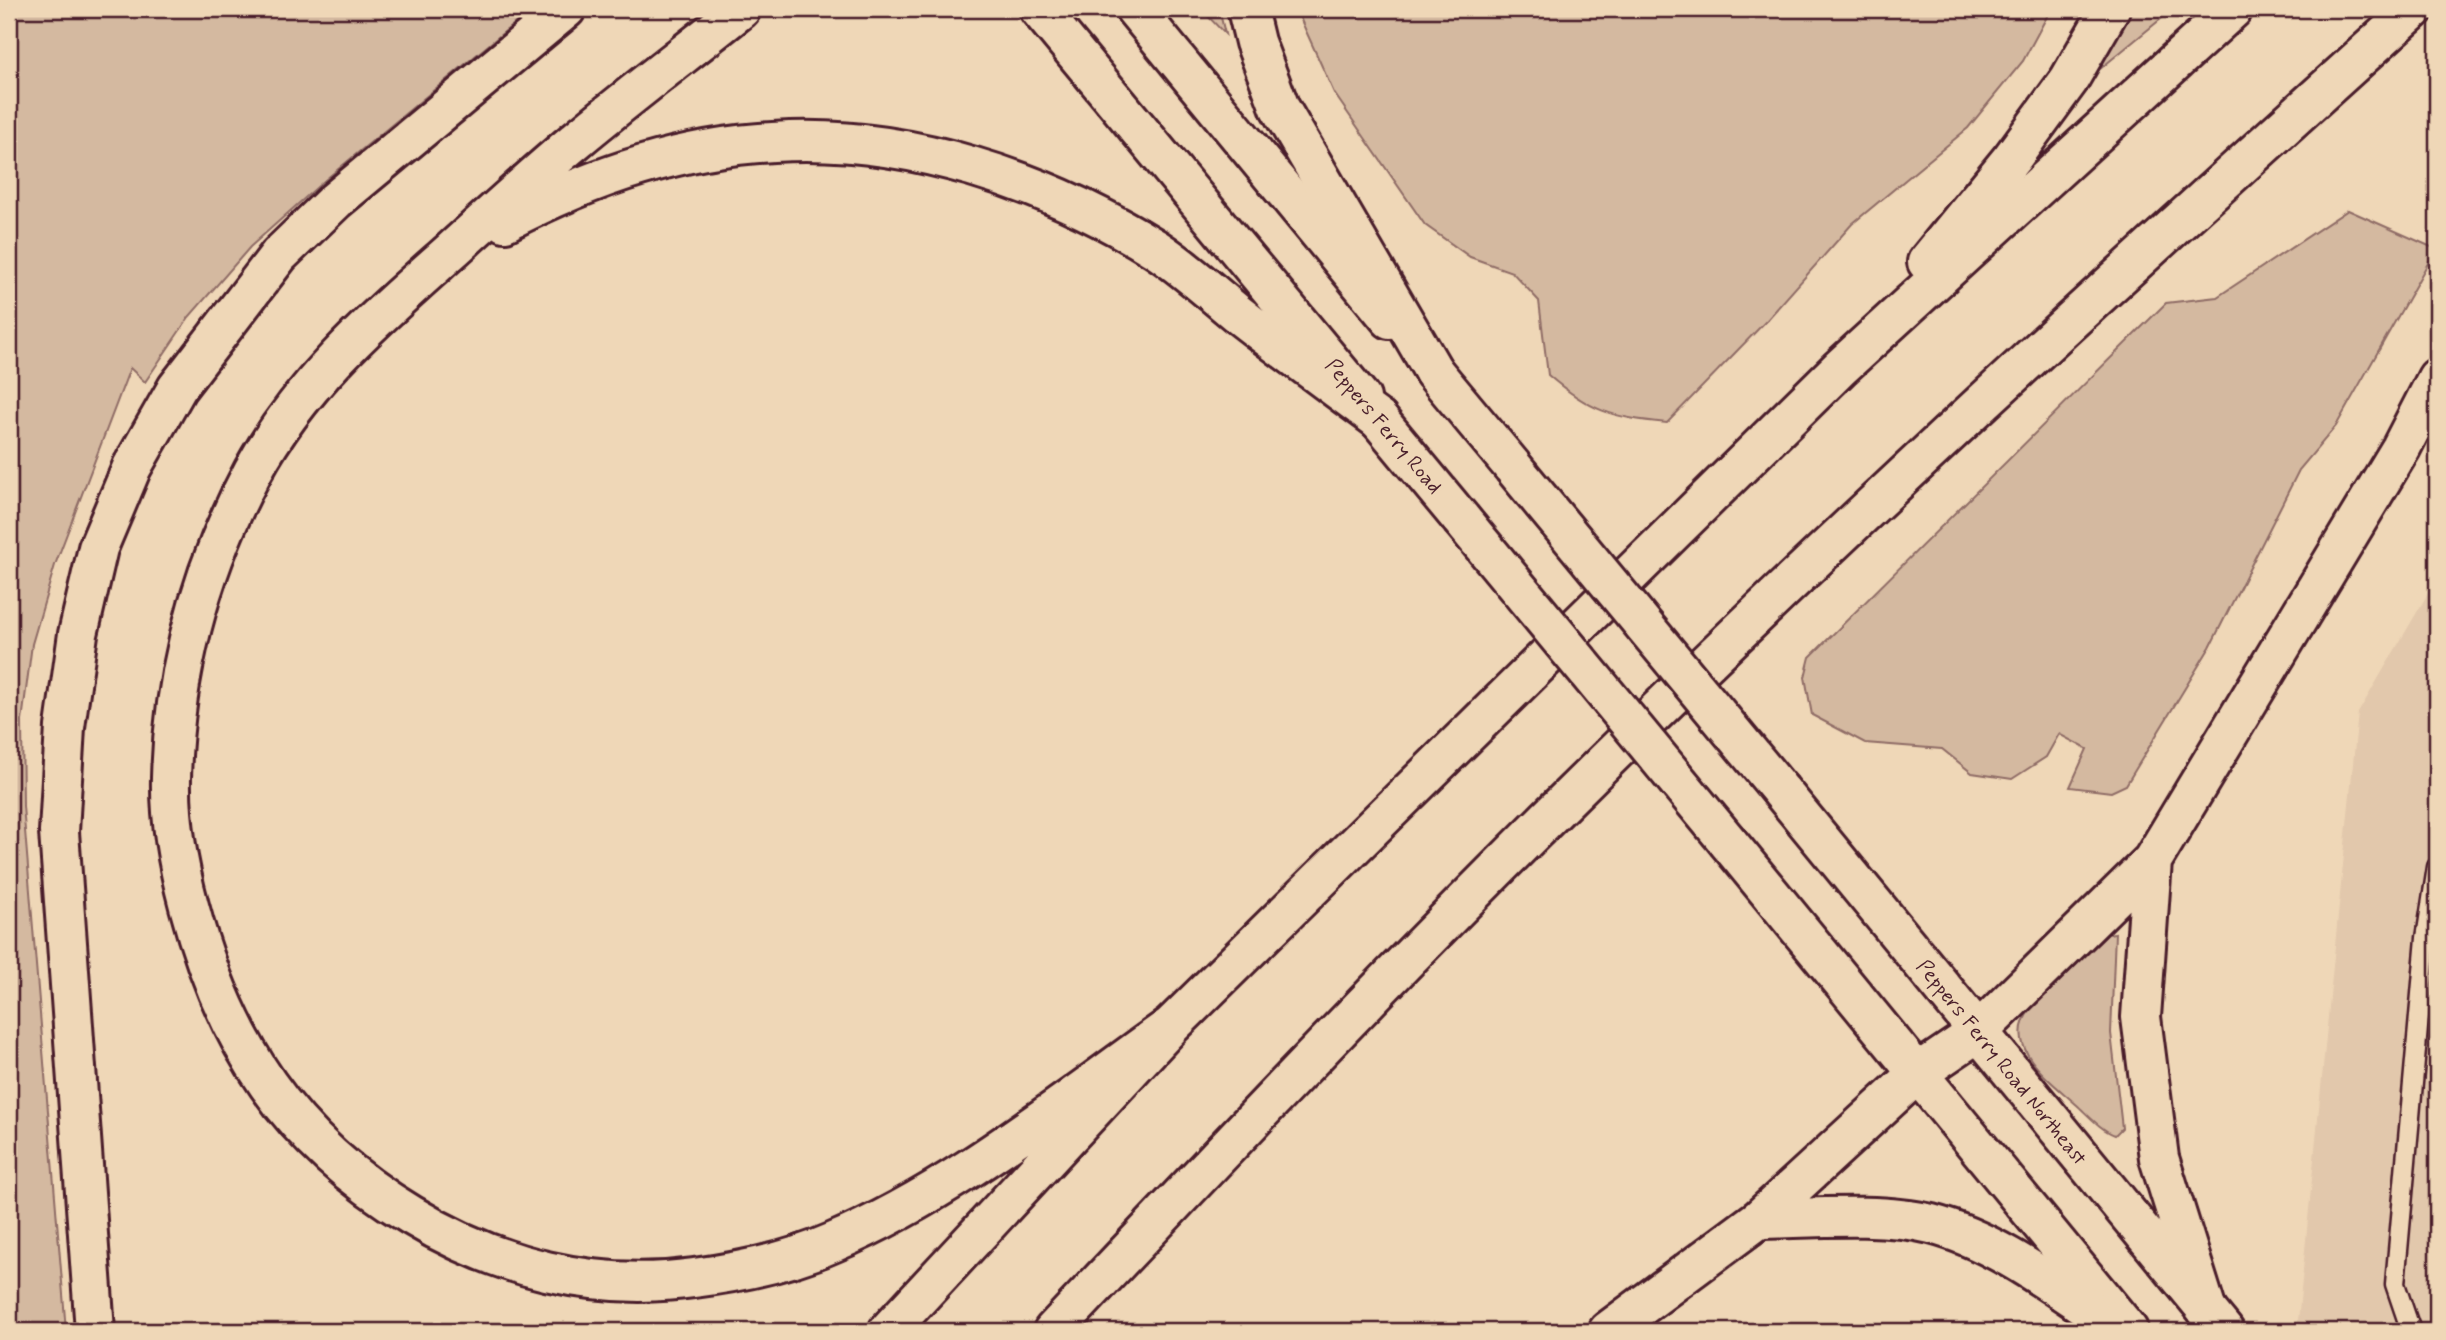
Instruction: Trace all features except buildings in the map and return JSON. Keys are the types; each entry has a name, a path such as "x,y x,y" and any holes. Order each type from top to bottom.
{"main road":[{"path":"95,1331 59,832 68,700 78,634 98,548 132,467 177,388 279,255 336,200 566,9"},
{"path":"741,9 573,142 349,342 294,409 255,467 223,533 194,614 176,704 170,784 178,862 201,951 229,1022 278,1101 330,1157 390,1203 449,1239 538,1270 625,1284 695,1278 780,1262 834,1243 911,1202 998,1149 1171,1026"},
{"name":"Peppers Ferry Road","path":"1039,9 1918,1073"},
{"path":"1135,9 1434,372"},
{"path":"1247,9 1255,42 1280,107 1434,372"},
{"path":"1840,368 2012,158 2069,80 2110,9"},
{"path":"888,1331 1171,1026 1840,368 2233,9"},
{"path":"1053,1331 1329,1040 1565,800 1978,405 2414,9"},
{"path":"409,289 478,236 548,199 623,171 702,151 773,142 850,143 925,155 995,174 1073,204 1157,250 1379,420"},
{"name":"Peppers Ferry Road Northeast","path":"1434,372 2215,1321"},
{"path":"1608,1331 1759,1219 1918,1073 1977,1033 2152,861 2401,448 2437,378"},
{"path":"2152,861 2141,1017 2159,1158 2215,1321"},
{"path":"1918,1073 2129,1331"},
{"path":"1759,1219 1853,1217 1930,1224 1990,1247 2122,1331"}],"lane":[{"path":"2411,1331 2395,1284 2432,940 2437,867"}],"shaded area":[{"path":"9,9 532,9 325,180 250,247 189,317 145,382 130,368 55,565 32,644 22,721 23,806 66,1331 9,1331"},
{"path":"1201,9 1219,9 1225,34"},
{"path":"1296,9 2051,9 2023,61 1968,128 1852,224 1767,320 1667,423 1603,411 1577,397 1548,375 1539,301 1512,272 1470,257 1425,225 1334,93"},
{"path":"2127,9 2173,9 2100,69"},
{"path":"2348,210 2436,249 2336,426 2299,470 2210,647 2126,785 2111,792 2070,787 2087,749 2059,734 2046,757 2012,779 1972,773 1942,749 1865,743 1812,715 1805,677 1810,657 2166,303 2217,297"},
{"path":"2437,578 2437,1331 2297,1331 2358,713"},
{"path":"2115,933 2111,1033 2122,1128 2115,1135 2095,1122 2042,1073 2024,1048 2021,1034 2024,1020 2033,1006 2108,934"}]}
